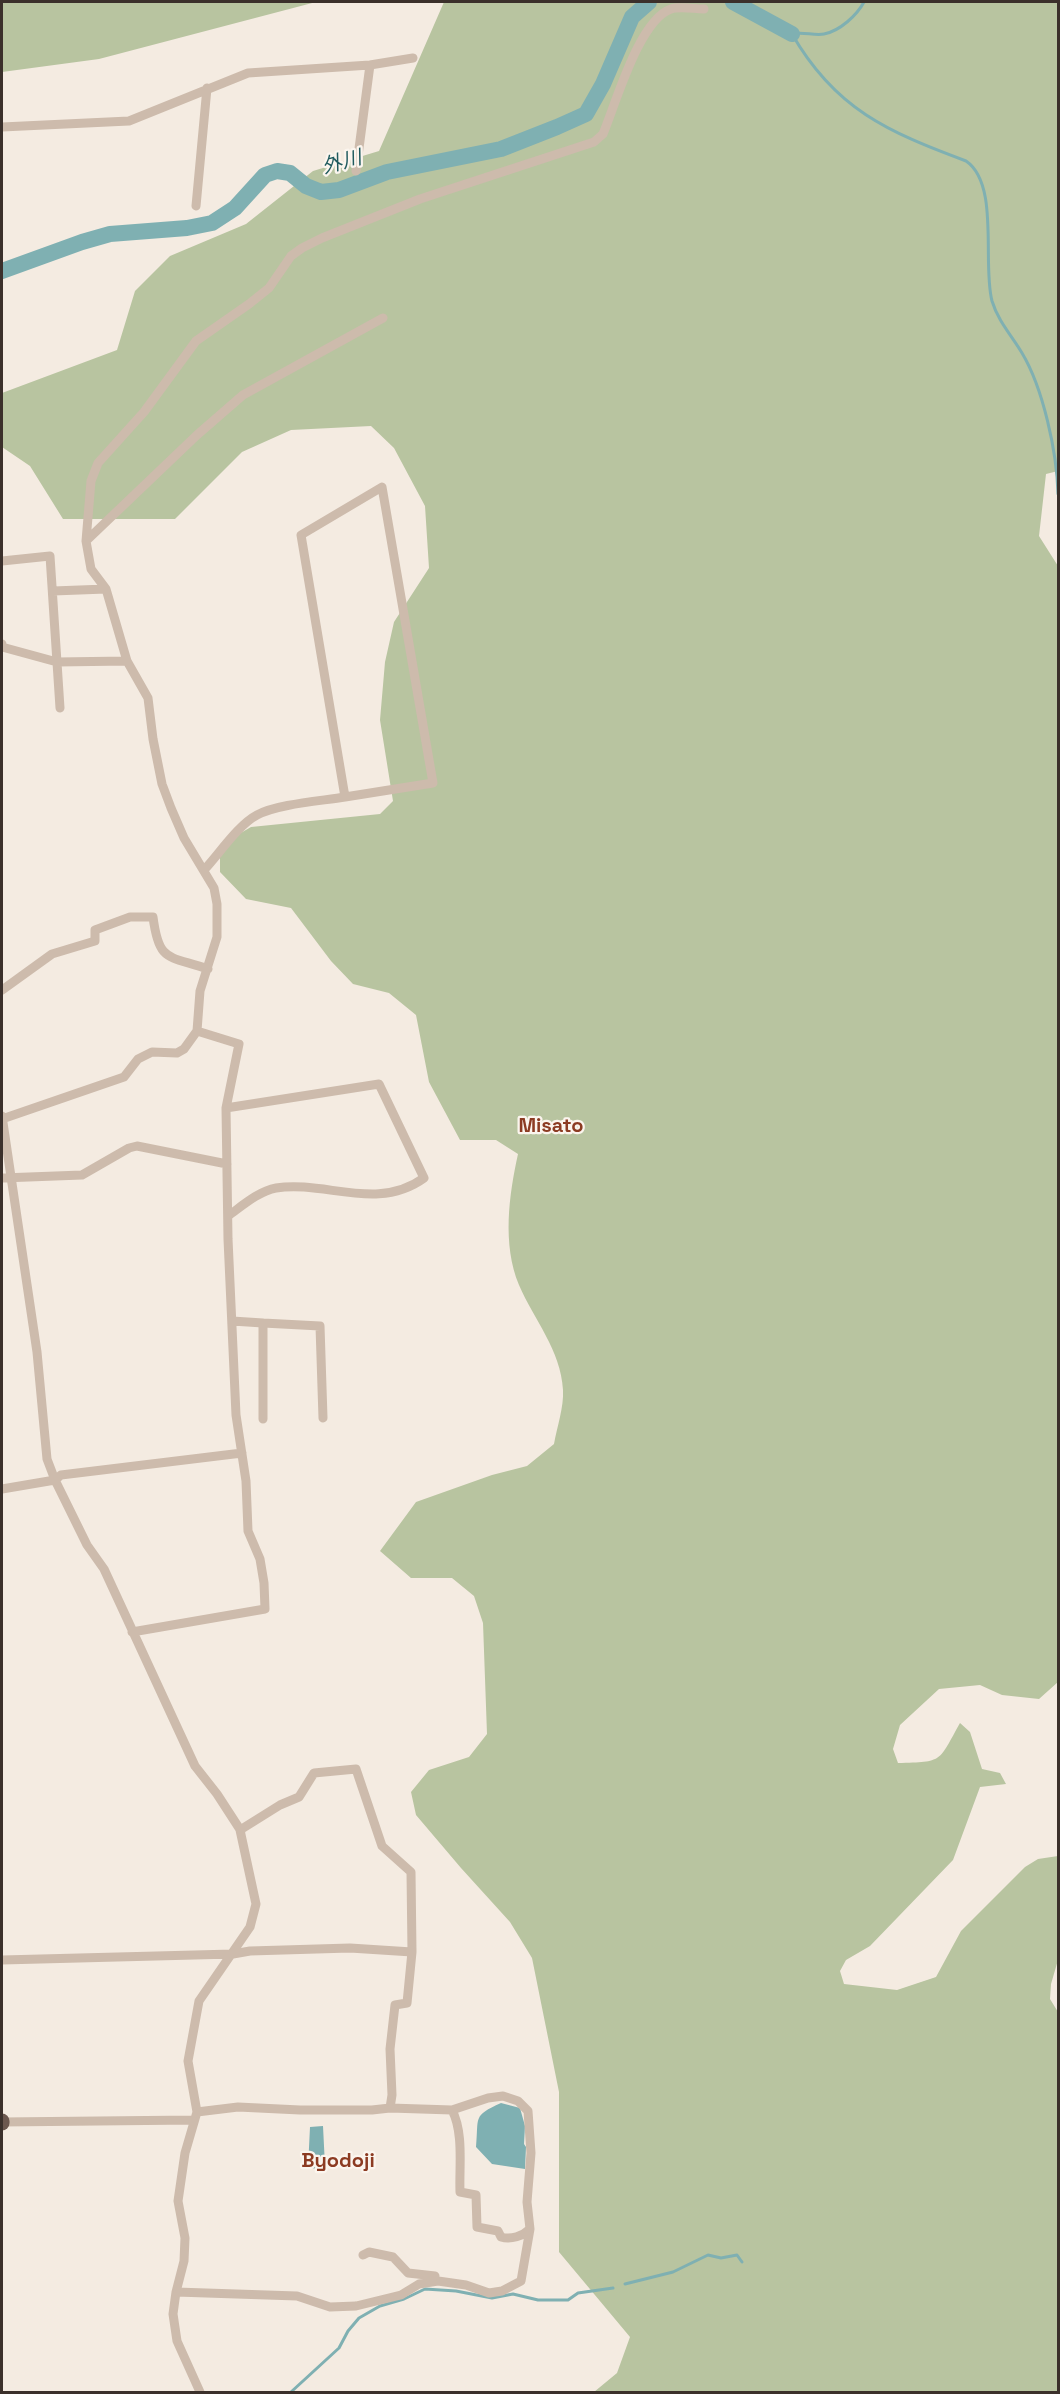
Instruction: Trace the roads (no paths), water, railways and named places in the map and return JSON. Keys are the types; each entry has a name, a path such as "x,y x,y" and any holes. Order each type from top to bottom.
{"street":[{"path":"200,2392 177,2341 174,2314 176,2292 184,2261 185,2238 178,2201 185,2153 195,2116 188,2061 199,2001 250,1928 256,1904 241,1831 218,1794 195,1766 104,1569 87,1545 47,1459 37,1352 6,1178 2,1118 124,1077 138,1059 152,1052 177,1053 184,1049 197,1031 200,991 218,937 218,904 214,888 184,838 171,808 162,784 148,698 127,662 106,589 91,569 86,541 91,481 98,463 144,412 196,340 269,288 291,256 322,238 420,199 594,142 603,134 641,39 652,23 660,15 673,8 704,9"},
{"path":"2,127 129,121 248,73 369,65 413,58"},
{"path":"356,171 369,65"},
{"path":"196,206 207,88"},
{"path":"86,541 196,435 243,395 383,318"},
{"path":"204,870 248,821 258,814 433,783 382,488 301,535 345,797"},
{"path":"2,561 50,556 60,708"},
{"path":"52,591 106,589"},
{"path":"2,644 2,647 57,662 127,662"},
{"path":"2,990 52,954 94,941 95,930 130,916 153,916 160,950 208,969"},
{"path":"132,1632 265,1610 260,1559 248,1531 246,1481 236,1415 226,1108 239,1044 197,1031"},
{"path":"226,1108 379,1084 424,1178 417,1183 389,1193 352,1194 312,1188 276,1188 228,1215"},
{"path":"6,1178 82,1175 129,1148 137,1146 227,1164"},
{"path":"232,1321 320,1326 323,1418"},
{"path":"263,1323 263,1419"},
{"path":"2,1489 55,1479 61,1475 242,1453"},
{"path":"241,1831 280,1805 299,1797 314,1773 356,1769 382,1846 411,1872 412,1952 407,2003 395,2005 390,2049 392,2095 390,2108"},
{"path":"2,1960 233,1954 250,1951 350,1948 412,1952"},
{"path":"2,2122 195,2116 238,2107 300,2110 390,2108 452,2110 488,2098 503,2096 519,2101 528,2111 531,2153 527,2202 530,2229 521,2281 489,2293 466,2285 438,2282 419,2283 401,2295 356,2306 330,2307 297,2296 176,2292"},
{"path":"452,2110 456,2118 460,2192 476,2195 477,2227 498,2231 501,2237 506,2239 525,2235 530,2229"},
{"path":"363,2255 369,2252 393,2257 408,2273 435,2276"}],"water":[{"path":"501,2103 520,2108 525,2126 525,2169 492,2164 476,2147 481,2115"},
{"path":"323,2126 325,2166 323,2169 308,2168 310,2127"}],"waterway":[{"name":"外川","path":"2,271 110,234 187,228 212,223 235,208 265,175 277,171 290,173 306,186 321,192 339,190 387,172 501,149 557,127 586,114 603,84 632,17 649,2"},
{"name":"外川","path":"733,2 792,34"},
{"path":"864,2 857,12 836,30 820,34 792,34 826,81 866,115 888,128 966,161 976,172 983,187 987,206 988,267 992,301 1001,322 1030,367 1036,384 1052,440 1058,494"},
{"path":"625,2284 673,2272 708,2255 721,2258 737,2255 742,2262"},
{"path":"291,2392 339,2348 348,2331 359,2318 380,2306 404,2299 425,2289 456,2291 492,2298 513,2294 538,2300 568,2300 578,2293 613,2288"}],"district":[{"name":"Misato","path":"551,1127"},
{"name":"Byodoji","path":"338,2162"}]}
